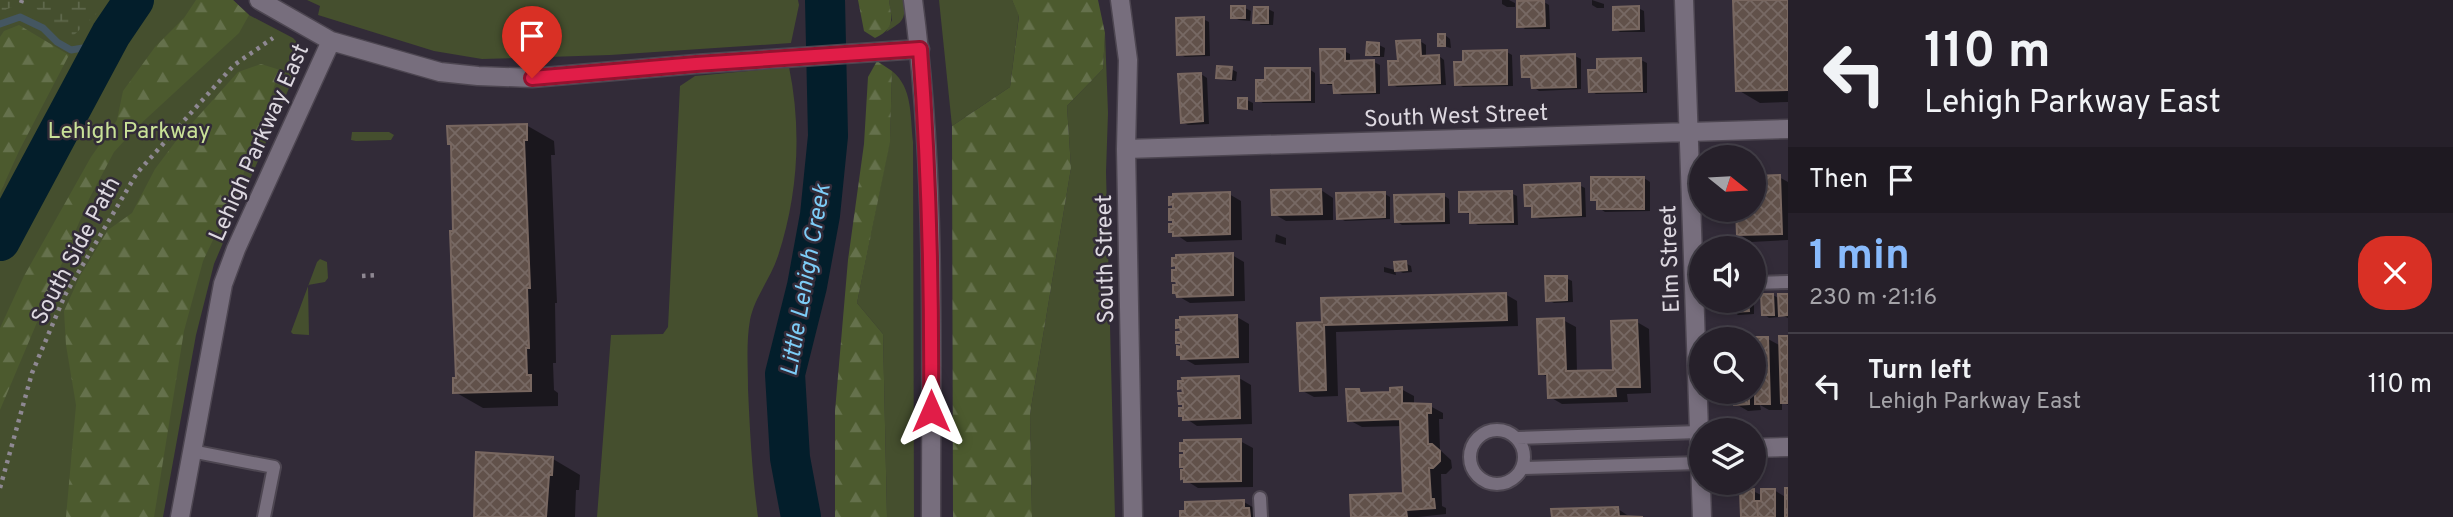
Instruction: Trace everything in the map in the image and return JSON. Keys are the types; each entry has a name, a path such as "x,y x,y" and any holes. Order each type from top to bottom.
{"street":[{"path":"259,0 331,41"},
{"path":"913,0 920,49 926,143 931,306 931,517"},
{"name":"South Street","path":"1120,0 1128,60 1126,149 1133,517"},
{"name":"Elm Street","path":"1684,0 1695,236"},
{"name":"Lehigh Parkway East","path":"180,517 223,284 236,249 331,41 440,72 532,78 920,49"},
{"name":"South West Street","path":"1126,149 1788,129"},
{"name":"Elm Street","path":"1698,313 1700,418"},
{"path":"1766,448 1788,447"},
{"name":"Elm Street","path":"1701,495 1702,517"}],"lane":[{"path":"1766,283 1788,282"},
{"path":"1505,430 1517,438 1524,449 1523,468 1511,481 1494,484 1478,477 1470,461 1473,444 1487,431 1505,430"},
{"path":"1517,438 1689,447"},
{"path":"1523,468 1689,449"},
{"path":"191,451 274,467 264,517"},
{"path":"1260,498 1261,517"}],"path":[{"name":"South Side Path","path":"0,488 32,373 65,295 137,173 234,65 273,38"},
{"path":"362,276 379,275"}],"green space":[{"name":"Lehigh Parkway","path":"0,0 233,0 249,15 293,38 300,48 301,60 214,264 196,335 163,517 0,517"},
{"path":"0,0 107,0 68,41 27,2 0,14"},
{"path":"196,0 233,0 249,15 239,33 135,129 114,152 89,199 0,410 0,328 24,276 91,157 117,120 123,91 155,47 184,18"},
{"path":"307,0 798,0 799,5 791,43 610,55 482,59 434,51 318,15 320,6"},
{"path":"858,0 889,0 891,23 886,31 875,38 864,31"},
{"path":"889,0 903,0 904,16 886,32 892,20"},
{"path":"939,0 1012,0 1019,15 1010,87 952,126"},
{"path":"1012,0 1098,0 1105,33 1103,69 1067,106 1071,168 1030,414 1032,517 953,517 952,126 1010,87 1019,16"},
{"path":"19,25 69,55 0,193 0,37 4,31"},
{"path":"1105,33 1115,517 1032,517 1030,414 1071,168 1067,106 1103,69"},
{"path":"877,61 892,71 890,142 857,303 883,334 887,517 835,517 835,411 848,260 864,144 868,77"},
{"path":"261,64 280,70 241,181 203,261 184,331 154,517 66,517 76,405 66,345 64,311 80,276 108,230 132,213 155,169 176,141 238,72"},
{"path":"789,67 797,138 794,186 778,256 752,312 748,337 748,389 758,517 597,517 611,335 663,334 668,327 680,86 695,76"},
{"path":"892,71 907,94 913,142 914,517 887,517 883,334 857,303 890,139"},
{"path":"352,132 389,132 394,135 391,140 356,141 351,140"},
{"path":"320,259 327,262 328,278 325,282 308,285 317,262"},
{"path":"308,286 309,335 293,334 291,332"}],"building":[{"path":"1544,0 1545,26 1517,27 1517,1"},
{"path":"1733,0 1788,0 1788,90 1736,91"},
{"path":"1231,6 1245,6 1245,18 1231,18"},
{"path":"1639,6 1639,29 1613,30 1613,7"},
{"path":"1254,7 1268,7 1268,23 1253,23"},
{"path":"1204,17 1204,54 1177,55 1176,18"},
{"path":"1438,34 1445,34 1445,46 1438,46"},
{"path":"1420,40 1421,56 1439,55 1440,83 1389,85 1388,61 1398,61 1396,41"},
{"path":"1367,42 1379,43 1379,55 1366,55"},
{"path":"1320,49 1345,49 1345,61 1374,60 1375,92 1334,93 1333,83 1321,83"},
{"path":"1507,50 1507,84 1455,85 1454,62 1463,62 1463,51"},
{"path":"1575,54 1576,87 1532,88 1531,77 1522,77 1521,56"},
{"path":"1641,58 1642,91 1589,92 1588,70 1597,70 1597,59"},
{"path":"1217,66 1232,67 1231,79 1216,78"},
{"path":"1265,68 1310,68 1310,100 1256,101 1256,80 1265,80"},
{"path":"1201,73 1203,121 1181,123 1178,74"},
{"path":"1238,98 1247,98 1247,109 1238,108"},
{"path":"527,124 527,140 524,140 530,288 527,288 529,348 526,348 527,375 531,375 531,391 453,393 453,378 456,378 450,231 453,231 451,144 448,144 447,126"},
{"path":"1780,175 1782,234 1737,235 1736,222 1766,222 1766,176"},
{"path":"1591,177 1644,177 1644,209 1597,209 1597,200 1591,200"},
{"path":"1580,183 1581,215 1532,217 1532,206 1525,206 1524,185"},
{"path":"1321,189 1322,214 1272,215 1271,190"},
{"path":"1512,191 1513,222 1470,223 1470,212 1459,212 1459,192"},
{"path":"1230,192 1230,234 1173,236 1173,232 1169,232 1169,224 1173,224 1173,220 1169,220 1169,209 1173,209 1173,204 1169,205 1169,197 1173,197 1173,194"},
{"path":"1385,192 1385,217 1337,219 1336,193"},
{"path":"1444,194 1444,221 1395,222 1394,195"},
{"path":"1233,253 1233,295 1177,297 1176,293 1173,293 1173,285 1177,285 1176,281 1172,281 1172,270 1176,270 1176,265 1172,266 1172,258 1176,258 1176,255"},
{"path":"1406,261 1407,270 1395,271 1394,262"},
{"path":"1545,276 1567,276 1567,300 1546,301"},
{"path":"1506,293 1507,320 1324,325 1326,390 1300,391 1297,323 1322,322 1321,298"},
{"path":"1766,294 1773,294 1774,315 1762,315 1766,313"},
{"path":"1778,294 1788,294 1788,315 1779,316"},
{"path":"1237,315 1238,357 1181,359 1181,355 1177,355 1177,346 1181,347 1181,343 1176,343 1176,332 1181,332 1180,327 1176,328 1176,320 1180,320 1180,317"},
{"path":"1564,318 1566,371 1613,370 1611,321 1637,320 1640,387 1615,387 1616,396 1548,398 1547,374 1539,374 1537,319"},
{"path":"1779,336 1788,336 1788,403 1781,403"},
{"path":"1766,337 1768,337 1770,404 1766,404"},
{"path":"1239,376 1240,418 1183,420 1183,416 1179,416 1179,408 1183,408 1183,404 1179,404 1178,393 1183,393 1182,388 1178,389 1178,381 1183,381 1182,378"},
{"path":"1402,387 1402,403 1431,404 1431,413 1427,413 1428,444 1440,451 1440,461 1433,468 1429,468 1431,499 1434,499 1435,508 1406,510 1407,517 1351,517 1350,495 1403,493 1400,419 1348,421 1346,389 1359,389 1360,393 1390,392 1390,388"},
{"path":"1241,439 1241,481 1184,482 1184,478 1181,479 1181,470 1184,470 1184,467 1180,467 1180,455 1184,455 1184,451 1180,451 1180,443 1184,443 1184,440"},
{"path":"476,452 553,457 546,517 474,517"},
{"path":"1785,488 1788,488 1788,517 1785,517"},
{"path":"1766,489 1775,489 1775,517 1758,517 1757,501 1761,501 1761,495 1766,495"},
{"path":"1740,495 1754,495 1758,517 1741,517"},
{"path":"1244,500 1244,508 1249,508 1250,517 1180,517 1180,511 1185,511 1185,502"},
{"path":"1618,507 1619,516 1643,517 1552,517 1551,509"}],"waterway":[{"name":"Little Lehigh Creek","path":"0,241 111,34 134,0"},
{"name":"Little Lehigh Creek","path":"801,517 790,458 785,374 807,286 820,215 828,136 825,0"},
{"path":"0,24 20,17 43,28 57,42 71,50 89,47 111,34"}],"route":[{"path":"532,78 920,49 927,170 931,411"}]}
